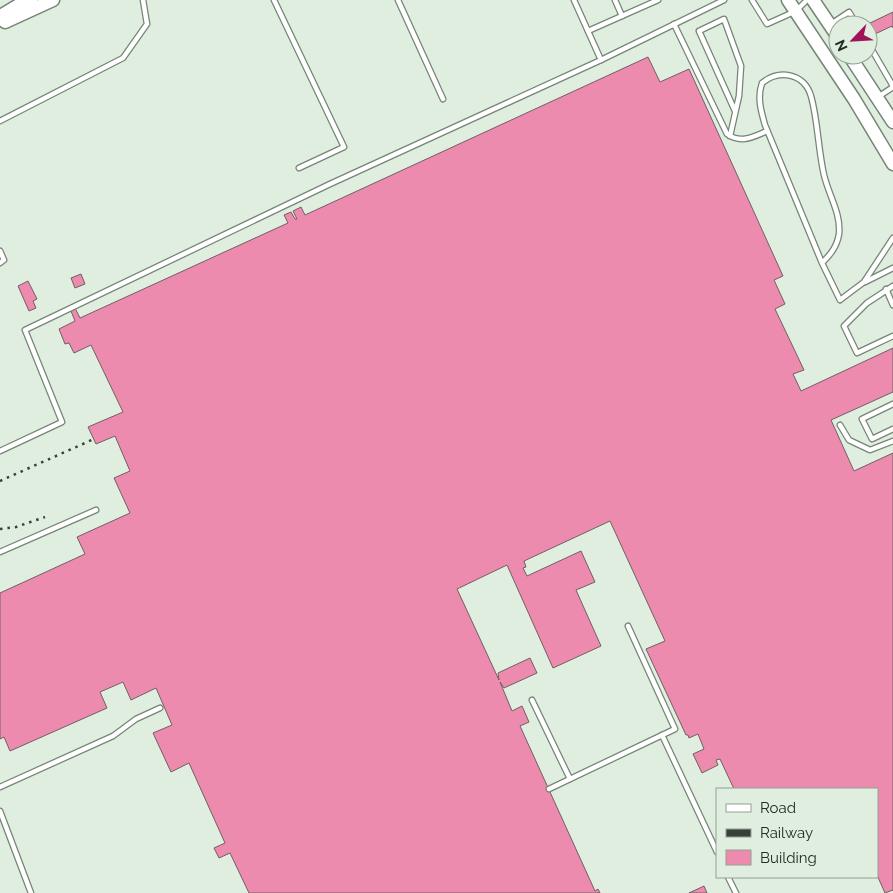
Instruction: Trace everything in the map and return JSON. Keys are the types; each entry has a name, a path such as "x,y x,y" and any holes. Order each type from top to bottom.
{"highway":[{"path":"0,18 30,0"}],"main road":[{"path":"0,24 53,0"},
{"path":"814,0 828,22"},
{"path":"792,5 893,164"},
{"path":"856,65 893,122"}],"lane":[{"path":"0,121 123,58 147,24 143,0"},
{"path":"274,0 344,147 298,168"},
{"path":"398,0 443,99"},
{"path":"574,0 601,60"},
{"path":"615,0 622,16"},
{"path":"588,32 658,0"},
{"path":"0,451 62,422 25,330 330,184 601,60 724,0"},
{"path":"752,0 767,24 792,5 807,0"},
{"path":"730,136 735,111 741,66 724,19 700,31 735,111"},
{"path":"674,24 722,124 730,136 743,140 767,131"},
{"path":"877,97 893,87 878,61"},
{"path":"822,263 833,252 838,235 839,217 824,177 811,96 804,84 794,76 779,75 762,83 759,102 767,131 822,263 840,300 864,282 893,268"},
{"path":"864,282 893,238"},
{"path":"0,251 4,260 0,263"},
{"path":"893,286 867,302 844,326 857,353 893,336"},
{"path":"886,289 893,305"},
{"path":"893,404 862,419 872,439 893,429"},
{"path":"840,425 849,440 870,450 893,441"},
{"path":"0,552 96,510"},
{"path":"549,789 675,729 628,626"},
{"path":"532,700 570,779"},
{"path":"0,788 113,736 136,719 160,708"},
{"path":"662,735 716,850"},
{"path":"0,811 31,893"},
{"path":"728,878 736,893"}],"building":[{"path":"893,12 893,28 892,26 878,33 878,19"},
{"path":"648,57 660,82 689,69 783,276 774,280 785,304 775,309 804,370 793,374 801,391 893,348 893,392 831,420 854,471 893,453 893,890 885,893 878,877 878,788 734,788 720,759 716,760 718,765 702,773 693,754 704,749 698,734 689,738 686,735 646,649 665,641 610,521 524,561 526,567 523,568 527,576 581,551 595,582 576,590 601,646 553,668 507,565 457,589 499,680 498,673 530,658 537,673 504,688 500,682 512,711 522,706 529,722 520,726 595,891 598,889 600,893 249,893 230,853 219,858 214,848 225,843 189,763 171,772 153,733 172,725 156,688 131,700 123,682 100,692 107,708 10,751 4,737 0,739 0,593 85,554 77,537 130,513 114,478 130,471 115,436 96,444 88,427 123,412 91,345 74,353 69,343 65,344 59,329 75,321 71,311 75,308 80,318 288,223 284,215 291,212 295,219 297,219 293,211 301,207 305,215"},
{"path":"81,274 85,284 75,288 71,278"},
{"path":"28,281 37,299 33,301 36,308 29,311 18,286"},
{"path":"704,886 707,893 689,893"}],"railway":[{"path":"0,481 94,439"},
{"path":"0,529 16,527 45,517"}]}
